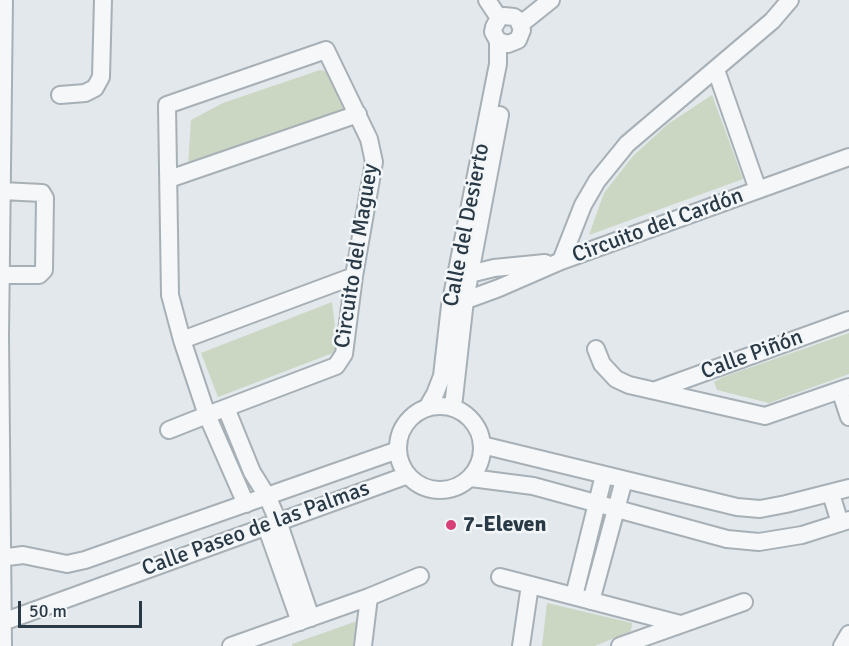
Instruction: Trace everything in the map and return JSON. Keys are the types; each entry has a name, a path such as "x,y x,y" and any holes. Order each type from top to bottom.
{"street":[{"path":"3,646 0,336 4,0"},
{"path":"60,95 85,93 95,88 101,77 103,0"},
{"path":"487,0 499,18"},
{"path":"521,24 551,0"},
{"name":"Circuito del Cardón","path":"561,261 583,204 597,181 627,144 772,21 790,0"},
{"path":"514,17 521,24 521,35 506,42 493,32 499,18 514,17"},
{"name":"Calle del Desierto","path":"427,408 442,376 458,303 485,166 498,64 506,42"},
{"name":"Circuito del Maguey","path":"326,50 369,139 374,162 354,276 344,354 336,366 207,415 170,295 169,179 167,105 326,50"},
{"path":"716,70 758,190"},
{"path":"169,179 358,114"},
{"name":"Circuito del Cardón","path":"561,261 849,157"},
{"path":"1,275 39,275 44,270 45,249 45,198 42,193 2,191"},
{"path":"463,276 494,268 561,261"},
{"path":"458,303 561,261"},
{"path":"182,340 354,276"},
{"name":"Calle del Desierto","path":"453,407 458,303"},
{"name":"Calle Piñón","path":"655,391 849,320"},
{"path":"596,349 602,364 616,379 629,385 765,416 844,388 849,417"},
{"path":"440,405 453,407 466,414 476,425 482,438 483,452 479,466 471,478 459,486 445,490 431,489 418,484 408,475 401,463 398,450 399,436 405,424 415,414 440,405"},
{"path":"226,408 252,472 267,496 272,524 305,620"},
{"path":"169,430 207,415 246,504"},
{"path":"482,445 737,507 760,509 849,488"},
{"name":"Calle Paseo de las Palmas","path":"1,558 32,556 67,564 85,560 398,450"},
{"name":"Calle Paseo de las Palmas","path":"2,622 408,475"},
{"path":"574,596 604,475"},
{"path":"471,478 533,486 727,539 759,542 802,535 845,522 831,494"},
{"path":"591,601 624,480"},
{"path":"196,521 205,548"},
{"path":"231,646 269,640 305,620 420,576"},
{"path":"500,577 680,624"},
{"path":"521,646 530,585"},
{"path":"363,646 369,597"},
{"path":"620,646 744,602"},
{"path":"842,646 849,634"}],"green space":[{"path":"320,70 329,72 347,111 188,166 191,120 223,103"},
{"path":"712,95 743,179 589,235 604,193 633,156 668,124"},
{"path":"332,302 338,351 218,397 201,353"},
{"path":"849,333 849,374 769,403 717,390 714,382 723,377"},
{"path":"547,603 632,623 631,631 595,646 542,646"},
{"path":"360,620 358,646 292,646 292,644"}],"place":[{"name":"7-Eleven","path":"451,525"}]}
